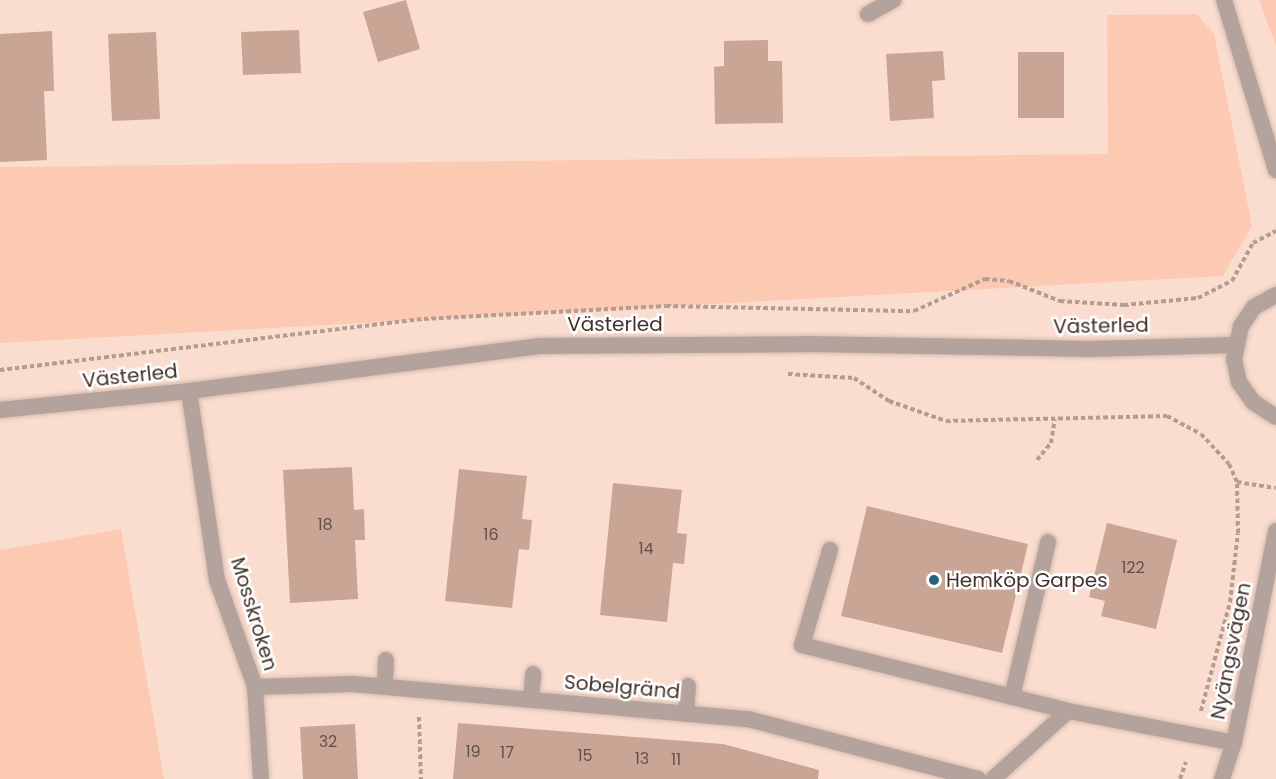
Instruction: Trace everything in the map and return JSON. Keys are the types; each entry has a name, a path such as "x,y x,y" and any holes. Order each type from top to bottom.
{"street":[{"path":"867,15 893,0"},
{"path":"1224,0 1276,170"},
{"path":"1276,295 1254,307 1241,326 1235,345 1234,359 1239,382 1252,402 1276,417"},
{"name":"Västerled","path":"0,410 189,391 538,346 806,344 1090,349 1235,345"},
{"name":"Mosskroken","path":"189,391 217,580 255,687 261,779"},
{"name":"Nyängsvägen","path":"1222,779 1234,743 1276,531"},
{"path":"1012,697 1048,542"},
{"path":"830,550 802,645 1068,711 1234,743"},
{"path":"385,686 386,660"},
{"path":"531,699 533,674"},
{"name":"Sobelgränd","path":"255,687 353,684 385,686 748,719 978,779"},
{"path":"686,714 688,686"},
{"path":"993,779 1068,711"}],"path":[{"path":"0,370 424,319 666,306 914,310 985,279 1009,281 1060,301 1124,305 1198,298 1232,281 1253,243 1276,231"},
{"path":"780,373 854,378 889,401 946,421 1167,416 1201,434 1229,464 1237,482 1238,533 1230,602 1195,736 1180,779"},
{"path":"1037,460 1051,443 1055,419"},
{"path":"1237,482 1276,488"},
{"path":"418,690 421,779"}],"shaded area":[{"path":"1259,0 1276,0 1276,46"},
{"path":"1197,14 1214,34 1252,226 1223,276 0,343 0,167 1108,154 1107,15"},
{"path":"121,529 164,779 0,779 0,550"}],"building":[{"path":"406,0 420,49 378,62 363,12"},
{"path":"299,30 301,73 243,75 241,32"},
{"path":"52,31 54,91 44,91 47,160 0,162 0,34"},
{"path":"156,32 160,119 112,121 108,34"},
{"path":"768,40 768,61 782,61 783,123 715,124 714,67 724,66 724,41"},
{"path":"943,51 945,80 932,81 934,118 890,121 886,54"},
{"path":"1018,52 1064,52 1064,118 1018,118"},
{"path":"352,467 354,510 364,509 365,540 355,540 358,599 290,603 283,470"},
{"path":"459,469 527,476 522,519 532,520 529,550 519,549 512,608 445,601"},
{"path":"613,483 682,490 677,533 687,534 684,564 673,563 667,622 600,615"},
{"name":"Hemköp Garpes","path":"867,506 1028,544 1002,653 841,616"},
{"path":"1107,523 1177,540 1156,629 1101,616 1105,601 1089,597"},
{"path":"458,723 723,744 819,770 818,779 453,779"},
{"path":"355,724 358,779 303,779 300,727"}],"place":[{"name":"Hemköp Garpes","path":"934,580"}]}
